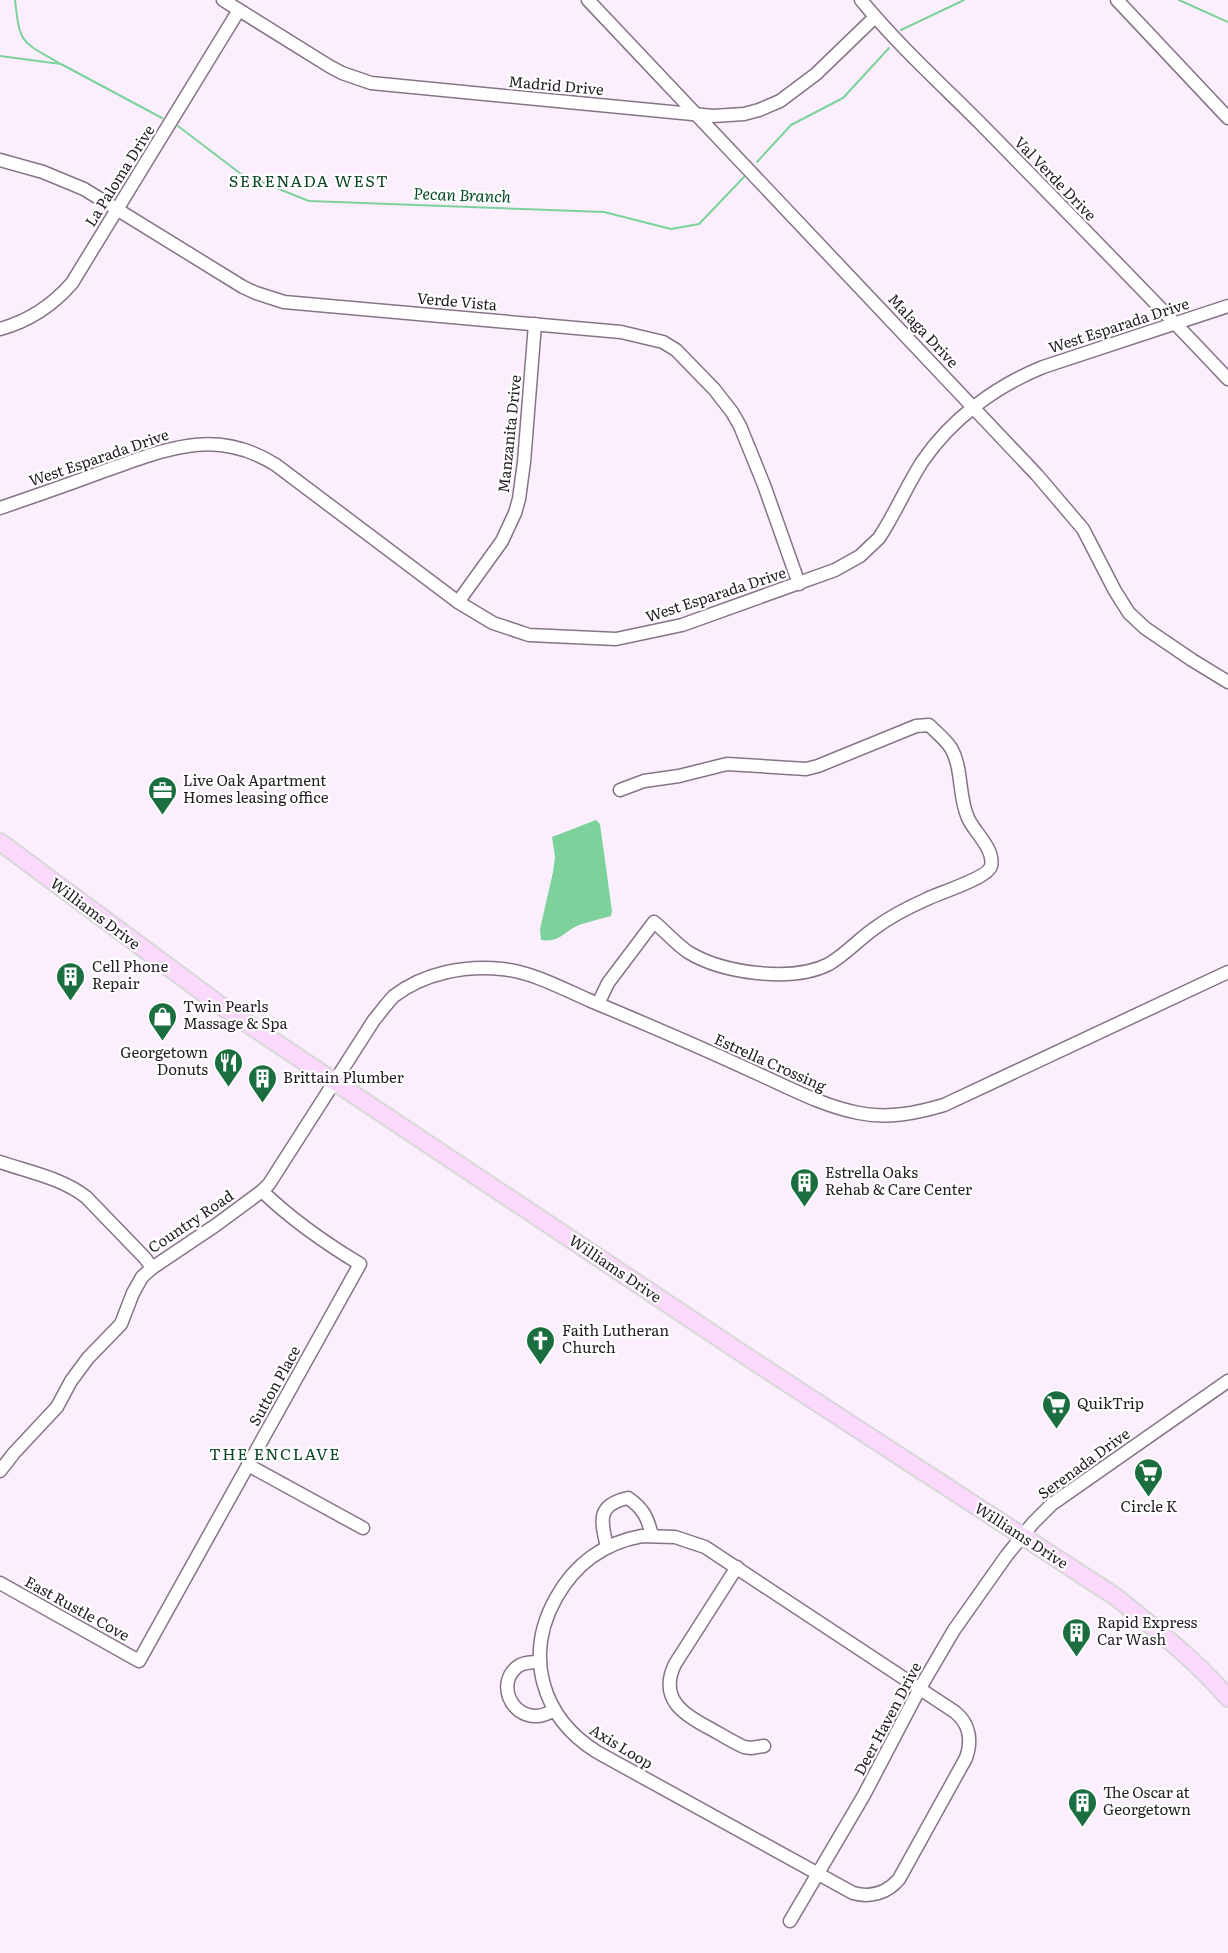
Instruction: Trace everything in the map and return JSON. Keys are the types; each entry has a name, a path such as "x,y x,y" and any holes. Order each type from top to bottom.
{"main road":[{"name":"Williams Drive","path":"0,842 216,1003 768,1371 1116,1597 1181,1650 1211,1678 1228,1698"}],"street":[{"name":"Madrid Drive","path":"224,0 329,66 356,79 371,83 729,116 759,110 780,101 816,74 875,17"},
{"name":"Malaga Drive","path":"588,0 1037,475 1083,529 1115,591 1130,613 1145,628 1228,682"},
{"name":"Val Verde Drive","path":"861,0 906,51 959,102 1228,379"},
{"path":"1117,0 1228,118"},
{"name":"La Paloma Drive","path":"0,329 39,314 62,295 72,283 239,10"},
{"name":"Verde Vista","path":"0,160 64,180 84,189 243,286 270,298 299,305 621,332 663,342 688,362 723,400 740,426 764,485 799,584"},
{"name":"West Esparada Drive","path":"0,508 168,449 198,444 228,446 261,456 276,465 458,602 493,623 529,635 616,639 681,625 799,584 850,563 871,548 884,531 914,476 951,428 974,408 1010,383 1032,372 1228,306"},
{"name":"Manzanita Drive","path":"458,602 502,541 519,499 534,324"},
{"path":"598,1004 608,983 654,921 686,950 703,960 735,969 790,974 819,969 831,963 894,915 979,877 988,871 991,865 982,839 972,828 963,808 957,765 951,748 929,725 916,726 806,770 727,764 679,776 644,781 620,790"},
{"name":"Estrella Crossing","path":"335,1082 374,1020 393,997 418,981 438,974 471,968 503,969 529,975 822,1103 860,1113 889,1115 917,1113 944,1105 1228,972"},
{"name":"Country Road","path":"0,1471 57,1407 87,1358 121,1324 142,1277 262,1191 335,1082"},
{"path":"0,1162 76,1189 152,1268"},
{"name":"Sutton Place","path":"139,1661 360,1264 326,1242 275,1204 262,1191"},
{"name":"Serenada Drive","path":"1021,1537 1052,1504 1228,1381"},
{"path":"248,1465 363,1528"},
{"path":"607,1546 602,1522 605,1510 614,1501 628,1498 640,1507 648,1519 652,1536"},
{"name":"Axis Loop","path":"652,1536 675,1537 695,1543 737,1567 920,1688 955,1712 964,1721 969,1738 966,1758 894,1884 878,1894 858,1894 817,1875 588,1746 571,1733 554,1710 546,1693 540,1662 540,1644 550,1609 579,1565 597,1552 630,1538 652,1536"},
{"name":"Deer Haven Drive","path":"790,1921 864,1795 920,1688 954,1630 1021,1537"},
{"path":"737,1567 675,1664 671,1671 670,1684 674,1701 684,1714 744,1747 764,1746"},
{"name":"East Rustle Cove","path":"0,1583 139,1661"},
{"path":"540,1662 524,1663 516,1667 508,1682 508,1696 514,1706 524,1714 535,1716 554,1710"}],"shaded area":[{"path":"596,820 600,824 611,916 576,926 559,938 541,940 540,929 555,857 552,837"}],"waterway":[{"path":"15,0 19,26 25,40 59,63"},
{"name":"Pecan Branch","path":"901,30 964,0"},
{"name":"Pecan Branch","path":"1179,0 1228,22"},
{"name":"Pecan Branch","path":"757,162 791,125 843,98 889,48"},
{"name":"Pecan Branch","path":"0,56 61,64 162,118"},
{"name":"Pecan Branch","path":"178,126 241,174 309,201 604,212 671,229 699,224 744,177"}],"place":[{"name":"Live Oak Apartment Homes leasing office","path":"162,816"},
{"name":"Cell Phone Repair","path":"71,1002"},
{"name":"Twin Pearls Massage & Spa","path":"162,1042"},
{"name":"Georgetown Donuts","path":"229,1088"},
{"name":"Brittain Plumber","path":"262,1104"},
{"name":"Estrella Oaks Rehab & Care Center","path":"804,1208"},
{"name":"Faith Lutheran Church","path":"541,1366"},
{"name":"QuikTrip","path":"1056,1430"},
{"name":"Circle K","path":"1149,1498"},
{"name":"Rapid Express Car Wash","path":"1076,1658"},
{"name":"The Oscar at Georgetown","path":"1082,1828"}],"district":[{"name":"SERENADA WEST","path":"309,181"},
{"name":"THE ENCLAVE","path":"275,1454"}]}
